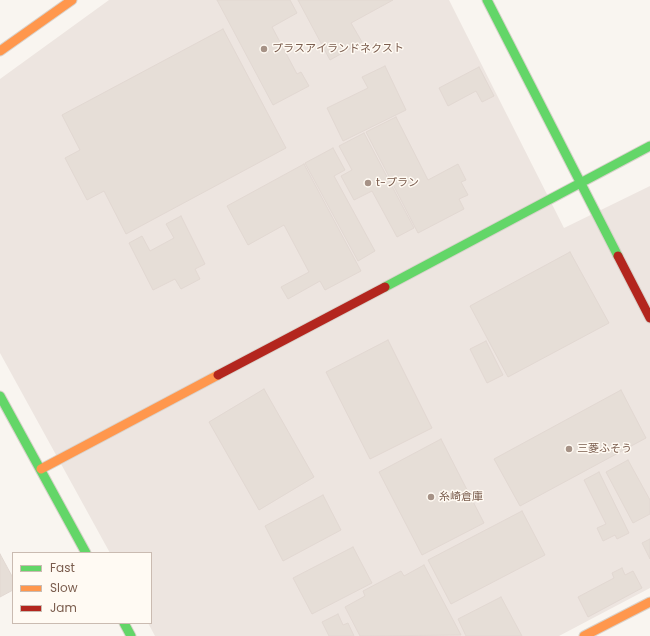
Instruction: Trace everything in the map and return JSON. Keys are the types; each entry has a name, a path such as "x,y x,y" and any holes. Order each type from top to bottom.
{"street":[{"path":"0,51 72,0"},
{"path":"487,0 650,318"},
{"path":"41,469 650,146"},
{"path":"0,396 85,552"},
{"path":"584,636 650,602"},
{"path":"125,624 131,636"}],"shaded area":[{"path":"109,0 449,0 564,228 650,186 650,588 559,636 155,636 149,624 152,624 152,552 109,552 0,353 0,79"}],"building":[{"name":"プラスアイランドネクスト","path":"217,0 290,0 297,13 272,27 297,74 301,72 309,86 273,105"},
{"path":"298,0 393,0 351,23 362,42 330,60"},
{"path":"223,29 286,148 126,234 104,191 87,200 65,158 80,150 62,115"},
{"path":"385,66 406,110 343,141 327,108 368,88 362,77"},
{"path":"479,67 494,96 482,102 476,91 448,106 439,88"},
{"path":"396,117 428,180 458,164 466,180 461,182 468,195 459,199 464,209 418,233 366,132"},
{"name":"t-プラン","path":"364,133 414,228 397,237 372,191 354,200 341,176 352,170 339,146"},
{"path":"333,148 345,170 334,176 375,251 358,261 305,163"},
{"path":"304,164 361,271 325,290 320,281 288,299 281,287 309,272 284,225 248,245 227,206"},
{"path":"181,216 205,264 195,269 200,279 181,289 175,279 153,290 129,243 142,236 150,251 174,238 166,224"},
{"path":"570,252 609,323 508,377 470,306"},
{"path":"388,340 432,428 370,459 326,372"},
{"path":"486,341 503,375 487,383 470,349"},
{"path":"264,389 314,477 259,510 209,422"},
{"path":"621,390 646,438 520,506 494,459"},
{"name":"糸崎倉庫","path":"441,439 484,523 422,555 379,472"},
{"path":"628,460 650,500 650,514 633,523 606,472"},
{"path":"599,472 629,533 617,539 615,535 603,541 597,528 606,524 584,480"},
{"path":"323,495 341,530 283,561 265,526"},
{"path":"522,511 545,555 451,604 428,560"},
{"path":"650,539 650,559 642,543"},
{"path":"353,547 372,583 312,614 293,578"},
{"path":"0,554 12,576 12,591 0,597"},
{"path":"424,565 461,635 360,636 345,607 365,596 363,591 401,571 404,576"},
{"path":"622,568 625,575 633,571 642,588 588,617 578,597 614,578 612,573"},
{"path":"501,597 522,636 466,636 458,619"},
{"path":"338,614 343,625 348,623 354,636 329,636 322,622"}],"traffic: fast":[{"path":"487,0 618,256"},
{"path":"385,287 650,146"},
{"path":"0,396 85,552"},
{"path":"125,624 131,636"}],"traffic: slow":[{"path":"0,51 72,0"},
{"path":"41,469 218,375"},
{"path":"584,636 650,602"}],"traffic: jam":[{"path":"618,256 650,318"},
{"path":"218,375 385,287"}],"place":[{"name":"プラスアイランドネクスト","path":"264,49"},
{"name":"t-プラン","path":"368,183"},
{"name":"三菱ふそう","path":"569,449"},
{"name":"糸崎倉庫","path":"431,497"}]}
